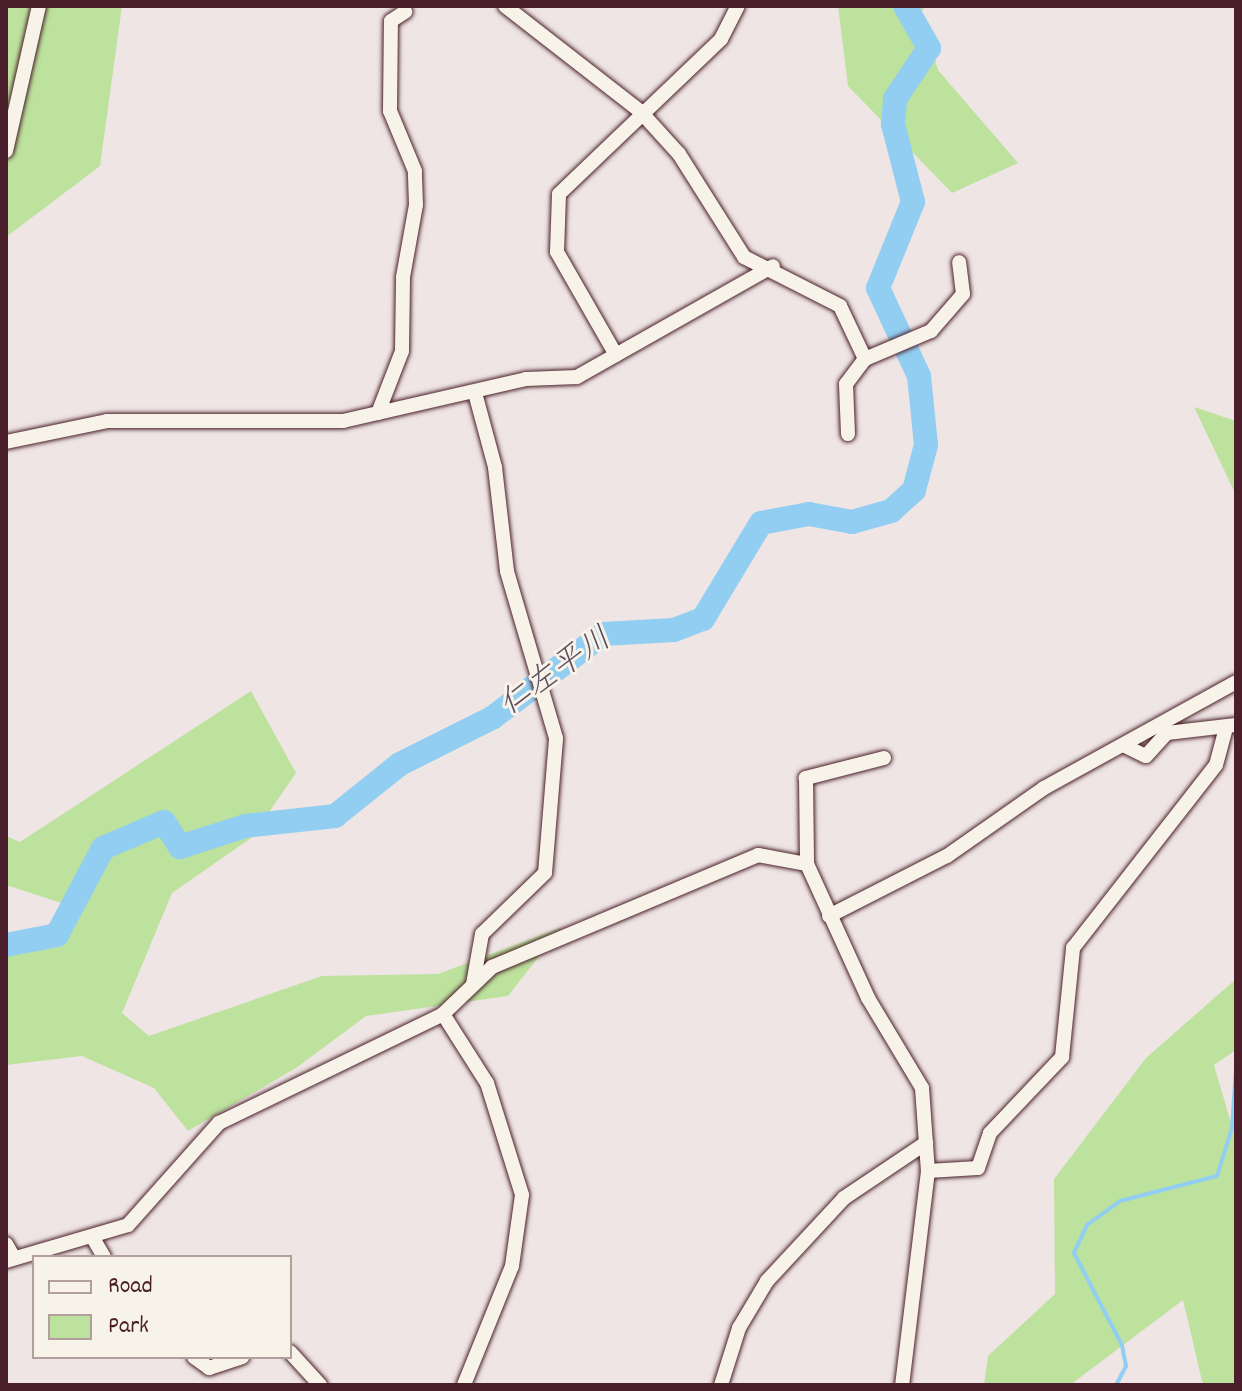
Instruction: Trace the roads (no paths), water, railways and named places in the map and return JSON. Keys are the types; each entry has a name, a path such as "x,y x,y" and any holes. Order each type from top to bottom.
{"street":[{"path":"6,151 39,6"},
{"path":"505,6 640,111 679,154 727,238 744,257 773,266 840,306 865,359"},
{"path":"616,355 557,252 556,211 559,194 640,111 721,39 738,6"},
{"path":"378,413 402,351 403,277 416,205 415,171 390,111 391,21 405,12"},
{"path":"848,434 846,384 865,359 931,331 963,294 959,262"},
{"path":"6,442 107,421 343,421 475,393 577,377 773,266"},
{"path":"473,984 482,934 532,892 547,864 554,731 533,669 507,571 495,467 475,393"},
{"path":"829,916 947,856 1044,788 1236,682"},
{"path":"928,1171 978,1168 990,1133 1062,1057 1073,948 1216,765 1231,726 1167,733 1146,756 1123,745"},
{"path":"884,758 806,778 807,864 829,916 922,1088 928,1171 902,1385"},
{"path":"6,1244 10,1260 93,1238 128,1225 219,1123 443,1014 492,967 692,879 758,855 807,864"},
{"path":"443,1014 487,1083 522,1195 512,1266 464,1385"},
{"path":"721,1385 739,1328 767,1281 844,1198 926,1143"},
{"path":"93,1238 103,1255"},
{"path":"292,1354 320,1385"},
{"path":"197,1359 209,1368 236,1359"}],"waterway":[{"name":"仁左平川","path":"6,945 57,935 103,848 164,822 180,847 245,826 335,816 400,764 492,718 603,634 674,630 703,619 761,523 809,514 852,522 891,511 914,490 926,445 919,376 878,288 913,202 893,124 895,99 929,48 905,6"},
{"path":"1116,1385 1126,1366 1122,1345 1074,1253 1087,1225 1120,1201 1217,1176 1232,1128 1236,1068"}]}
